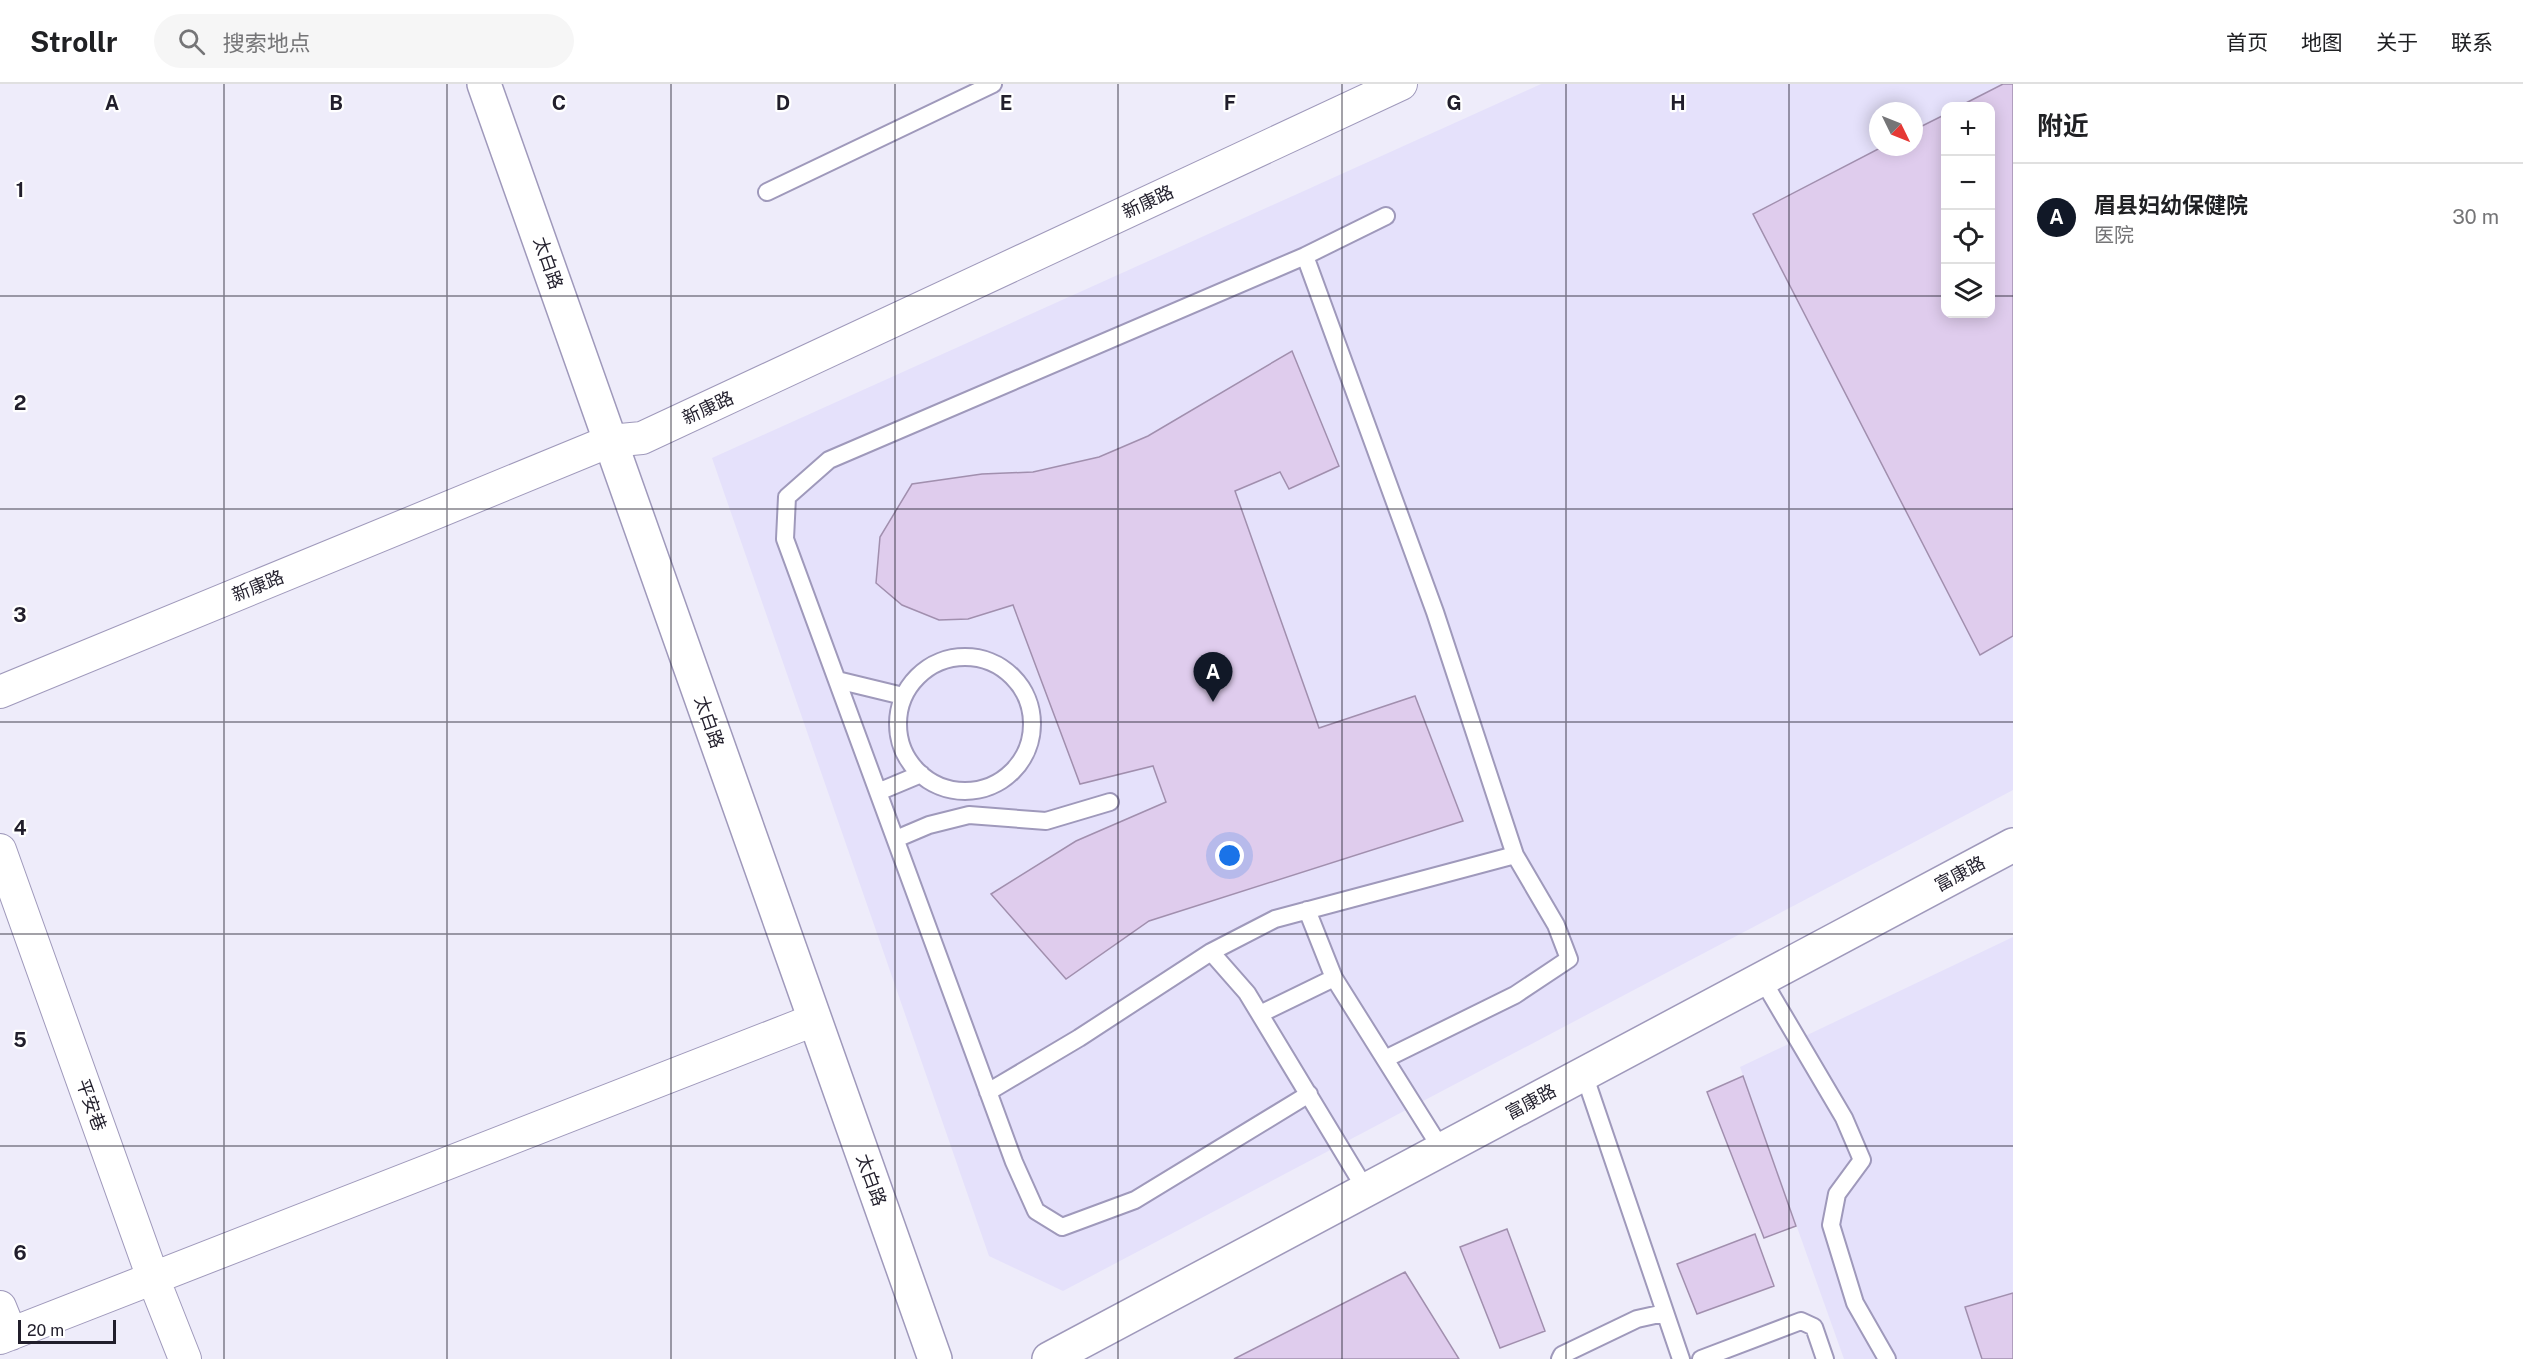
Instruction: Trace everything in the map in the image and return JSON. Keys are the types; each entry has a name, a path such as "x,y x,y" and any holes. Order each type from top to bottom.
{"main road":[{"name":"太白路","path":"484,84 935,1359"},
{"name":"富康路","path":"1048,1359 2013,846"}],"street":[{"name":"新康路","path":"0,692 610,441 642,438 1401,84"},
{"name":"平安巷","path":"0,850 153,1278 185,1359"},
{"path":"4,1326 153,1278 814,1020"}],"lane":[{"path":"767,192 993,84"},
{"path":"1309,1094 1135,1200 1062,1227 1036,1211 1014,1162 786,539 788,497 829,460 1305,256 1386,216"},
{"path":"1305,256 1435,612 1515,855 1556,925 1569,960 1515,995 1385,1059"},
{"path":"955,657 978,657 1000,665 1017,680 1028,700 1032,723 1029,745 1018,765 1001,781 981,789 960,791 939,786 921,774 907,758 899,738 898,717 903,696 915,678 933,664 955,657"},
{"path":"837,680 903,696"},
{"path":"878,792 921,774"},
{"path":"896,839 929,825 969,816 1046,821 1110,801"},
{"path":"988,1092 1079,1038 1211,952 1275,919 1515,855"},
{"path":"1307,910 1334,978 1442,1150"},
{"path":"1211,952 1247,993 1366,1190"},
{"path":"1260,1014 1334,978"},
{"path":"1762,979 1844,1118 1862,1160 1837,1194 1831,1225 1855,1303 1887,1359"},
{"path":"1584,1074 1681,1359"},
{"path":"1560,1359 1562,1355 1637,1318 1664,1312"},
{"path":"1701,1359 1801,1321 1814,1327 1825,1359"}],"shaded area":[{"path":"1541,84 2013,84 2013,790 1063,1291 989,1256 712,458"},
{"path":"2013,937 2013,1359 1844,1359 1740,1067"}],"building":[{"path":"2003,84 2013,84 2013,636 1980,655 1753,214 1869,154 1869,156 1923,156 1923,126 1941,116 1941,318 1995,318 1995,102 1968,102"},
{"path":"1292,351 1339,466 1289,489 1280,472 1235,491 1319,728 1415,696 1463,821 1149,921 1066,979 991,894 1076,841 1166,802 1153,766 1080,784 1013,605 968,619 939,620 902,605 876,583 880,537 912,484 982,474 1033,472 1099,457 1148,436"},
{"path":"1743,1076 1796,1226 1764,1238 1707,1092"},
{"path":"1507,1229 1545,1331 1500,1348 1460,1247"},
{"path":"1755,1234 1774,1286 1697,1314 1677,1264"},
{"path":"1405,1272 1459,1359 1234,1359"},
{"path":"2013,1293 2013,1359 1982,1359 1965,1307"}],"place":[{"name":"眉县妇幼保健院","path":"1213,702"}]}
